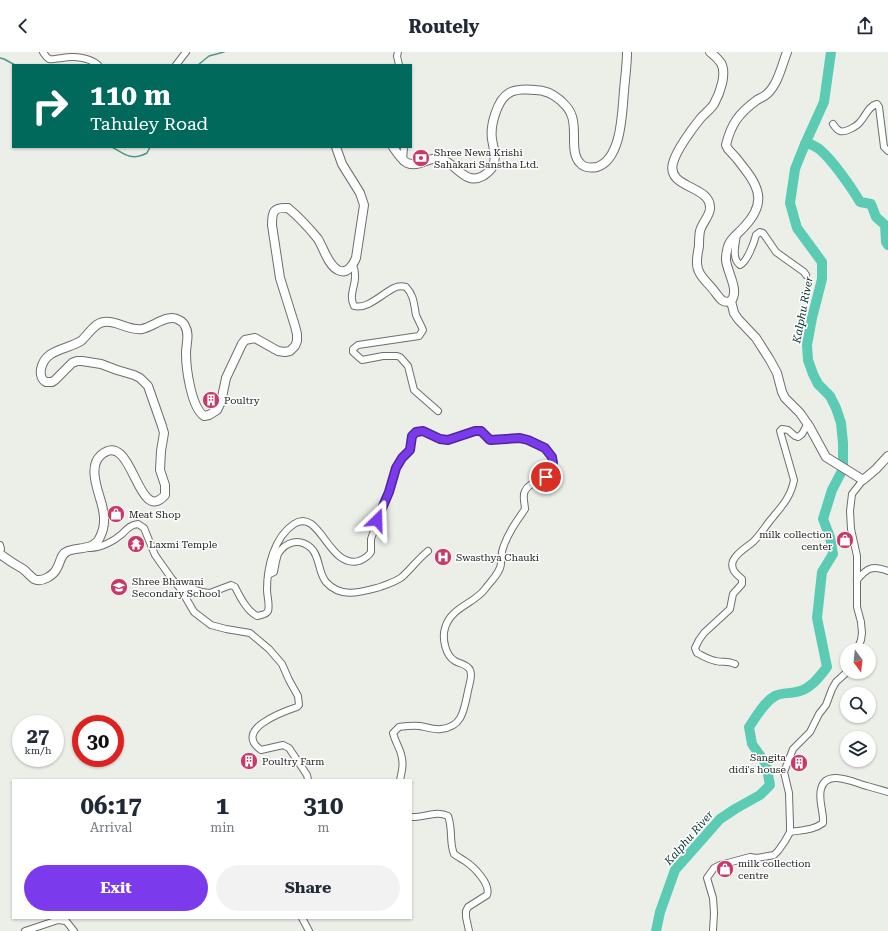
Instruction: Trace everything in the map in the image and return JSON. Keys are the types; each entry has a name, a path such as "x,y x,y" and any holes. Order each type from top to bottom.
{"street":[{"path":"43,52 51,59 84,58 97,64"},
{"path":"177,64 186,52"},
{"path":"398,52 397,56 399,64"},
{"path":"394,148 403,161 408,164 419,164 433,158 439,158 446,161 469,178 474,179 484,175 494,166 495,159 492,130 496,111 503,97 509,92 540,90 555,96 568,108 572,114 574,122 575,152 579,162 590,168 600,165 605,162 613,152 620,130 627,52"},
{"path":"710,52 721,64 723,79 714,104 701,118 679,150 672,164 672,169 678,179 686,186 706,195 708,199 710,209 700,230 697,267 721,300 726,303 731,302"},
{"path":"787,52 773,87 766,95 737,117 727,140 726,145 728,149 749,174 759,192 759,202 750,221 733,237 727,250 726,261 732,281 734,296 731,302 738,319 756,338 770,360 777,373 785,398 808,423 826,457 863,480"},
{"path":"834,124 836,129 840,131 849,129 861,122 871,107 877,104 879,107 884,147 888,151"},
{"path":"85,548 97,543 103,526 103,509 97,487 95,471 95,464 98,459 102,454 110,451 120,454 128,464 141,491 148,499 154,501 161,500 165,495 160,470 160,451 164,433 148,386 134,374 89,361 77,361 52,382 46,382 41,374 46,358 56,350 79,342 86,337 96,325 103,322 111,322 132,329 140,329 170,318 175,318 182,322 185,326 187,334 186,352 188,371 194,399 201,414 204,416 217,410 224,392 226,378 245,340 255,338 278,351 285,352 290,351 295,346 297,334 284,293 277,260 272,225 274,211 277,208 288,208 317,238 327,257 338,270 343,271 349,269 353,265 356,258 364,205 360,193 342,164 336,148"},
{"path":"403,161 404,148"},
{"path":"737,234 735,256 738,264 742,265 745,261 756,235 760,232 763,233 776,252 806,275"},
{"path":"353,265 356,272 355,284 351,297 354,306 362,306 398,286 406,287 410,291 415,304 416,314 423,330 419,336 358,345 353,349 353,352 362,360 383,356 400,357 408,366 414,390 438,410"},
{"path":"735,664 729,661 716,662 705,658 697,653 695,648 704,633 730,609 733,594 742,584 742,579 734,573 732,562 734,558 766,528 782,507 790,492 794,480 780,430 782,428 798,437 802,434 808,423"},
{"path":"180,588 190,588 210,593 231,585 235,587 239,596 253,614 257,616 266,613 268,609 267,590 270,560 277,544 290,527 300,521 307,521 321,533 328,545 344,559 353,562 370,555 372,536 389,492 392,477 402,458 410,450 412,436 416,432 423,431 440,439 448,440 475,431 481,431 490,440 516,438 528,440 545,448 552,457 553,463 551,472 546,477 529,486 525,490 525,509 513,524 504,545 500,569 484,591 462,606 449,619 445,628 445,647 449,656 453,660 468,667 470,671 470,684 461,717 457,722 441,729 418,726 399,727 393,733 394,739 401,754 403,770 400,779"},
{"path":"860,643 862,633 861,622 856,607 857,556 850,529 852,494 863,480 888,456"},
{"path":"0,545 0,553 12,563 24,569 34,579 38,580 53,574 65,552 102,546 116,539 128,527 138,524 144,528 155,555 180,588 194,612 211,625 250,633 274,654 282,664 298,696 299,705 270,718 258,727 252,737 255,745 261,750 284,745 289,748 307,775 308,779"},
{"path":"268,575 274,572 276,560 281,550 287,544 300,542 313,550 323,576 329,584 335,589 357,594 394,582 401,578 428,551"},
{"path":"857,580 864,572 872,567 881,568 888,571"},
{"path":"713,931 713,898 707,878 714,868 750,857 757,858 774,855 778,851 790,832 789,792 784,772 793,749 810,732 819,714 826,705 832,689 840,678"},
{"path":"790,832 806,830 823,823 824,816 821,789 827,780 837,778 847,779 888,792"},
{"path":"412,817 420,817 438,813 448,816 451,822 451,840 454,854 473,868 484,881 487,888 487,895 468,907 466,911 469,931"},
{"path":"303,919 309,931"},
{"path":"25,931 58,920 66,921 74,931"}],"waterway":[{"path":"199,64 209,56 224,52"},
{"name":"Kalphu River","path":"656,931 660,912 675,870 720,819 760,795 770,785 766,764 752,744 749,727 760,710 775,696 806,689 827,667 817,618 822,572 833,554 830,537 823,519 832,490 843,469 843,443 841,423 836,408 830,396 818,384 808,360 807,345 822,279 822,262 797,228 790,203 795,169 824,102 831,52"},
{"path":"0,58 13,64"},
{"path":"805,144 813,145 826,155 860,202 871,204 876,217 885,225 886,242 888,245"},
{"path":"114,148 125,155 133,157 147,153 150,148"}],"place":[{"name":"Shree Newa Krishi Sahakari Sanstha Ltd.","path":"421,158"},
{"name":"Poultry","path":"211,400"},
{"name":"Meat Shop","path":"116,514"},
{"name":"milk collection center","path":"845,540"},
{"name":"Laxmi Temple","path":"136,544"},
{"name":"Swasthya Chauki","path":"443,557"},
{"name":"Shree Bhawani Secondary School","path":"119,587"},
{"name":"Poultry Farm","path":"249,761"},
{"name":"Sangita didi's house","path":"799,763"},
{"name":"milk collection centre","path":"725,869"}],"route":[{"path":"377,520 389,492 392,477 402,458 410,450 412,436 416,432 423,431 440,439 448,440 455,439 475,431 481,431 490,440 520,438 528,440 545,448 552,457 553,468 546,477"}]}
